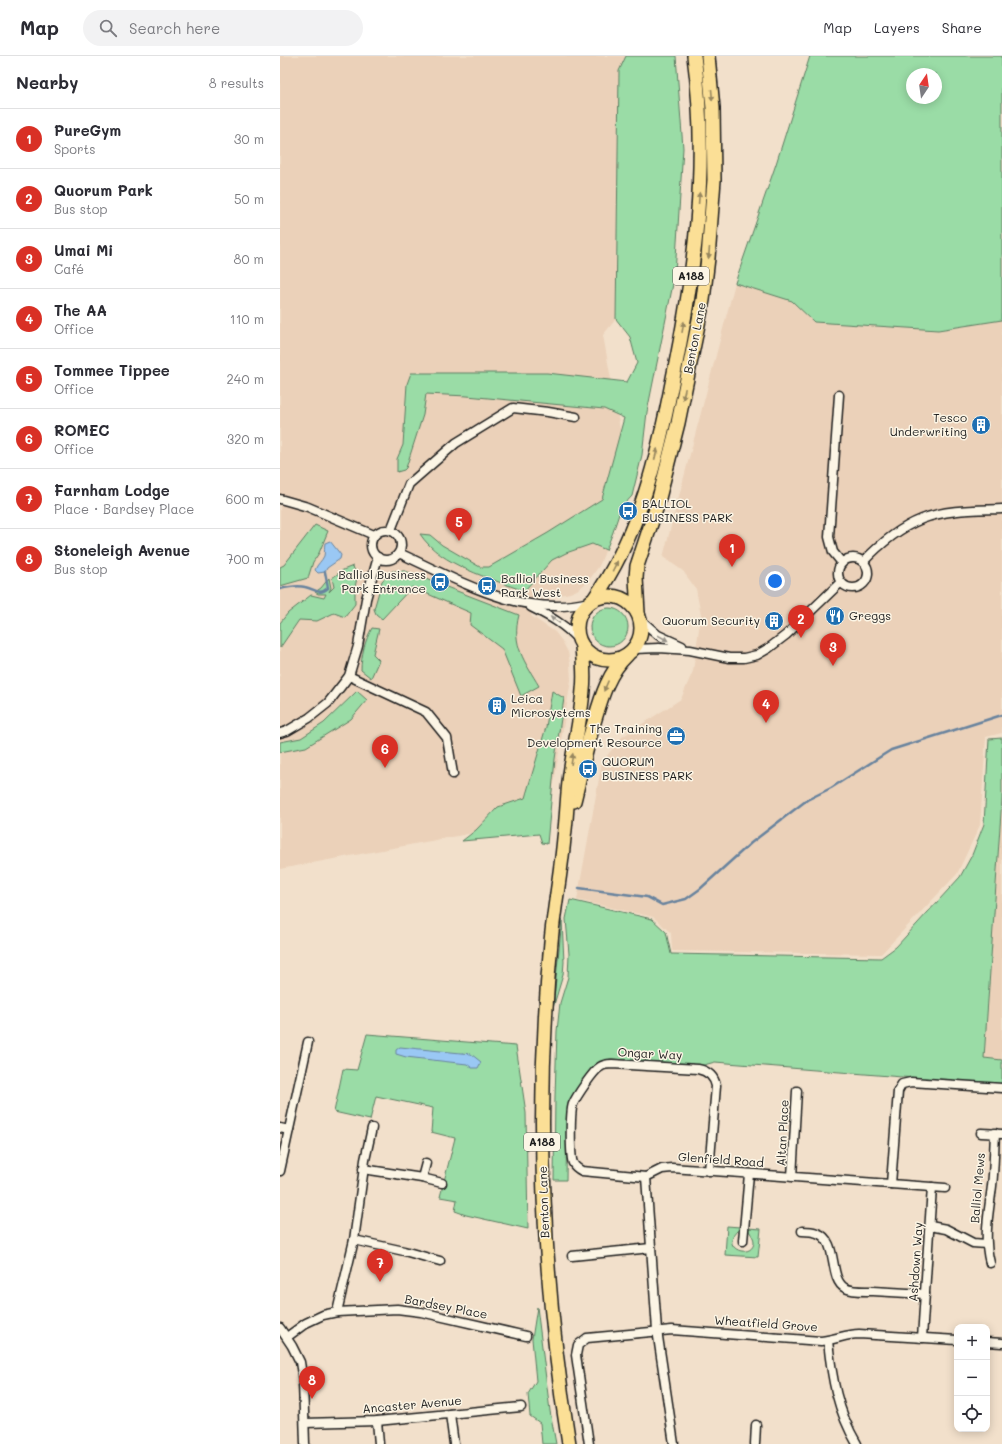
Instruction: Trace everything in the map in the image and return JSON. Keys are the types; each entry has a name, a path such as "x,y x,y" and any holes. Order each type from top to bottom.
{"main road":[{"name":"Benton Lane","path":"592,601 608,579 617,562 646,492 666,412 680,347 694,256 701,181 699,108 694,56"},
{"name":"Benton Lane","path":"639,616 636,578 637,566 657,506 678,423 703,300 714,180 713,108 708,56"},
{"path":"592,601 606,596 618,597 627,602 639,616"},
{"name":"A188","path":"580,643 577,629 579,618 583,610 592,601"},
{"name":"A188","path":"631,652 640,638 641,632 639,616"},
{"name":"Benton Lane","path":"569,1444 549,1296 542,1142 544,1036 548,970 564,839 570,771 583,691 584,676 580,643"},
{"path":"580,643 591,655 600,659 613,659 631,652"},
{"name":"Benton Lane","path":"564,839 585,754 603,694 613,671 631,652"}],"street":[{"path":"839,395 829,537 833,552 842,564"},
{"path":"391,530 409,484 456,443 513,408 576,417"},
{"path":"280,499 308,508 374,535"},
{"path":"863,562 888,538 922,519 950,512 1002,508"},
{"path":"385,530 391,530 396,533 400,538 400,548 398,553 391,559 385,560 378,558 373,553 371,547 372,538 374,535 385,530"},
{"path":"398,553 485,591 527,605 558,622 580,643"},
{"path":"280,733 287,731 309,718 328,703 350,676 358,646 369,587 378,558"},
{"path":"852,558 863,562 866,566 868,574 862,585 852,588 841,582 838,571 842,564 852,558"},
{"path":"631,652 659,648 690,650 729,658 744,658 757,655 786,635 841,582"},
{"path":"527,605 568,607 592,601"},
{"path":"639,616 658,635 690,650"},
{"path":"350,676 426,712 447,738 453,774"},
{"path":"280,1171 308,1042"},
{"name":"Ongar Way","path":"646,1177 582,1171 577,1169 573,1162 572,1106 591,1076 603,1065 612,1064 698,1069 709,1074 715,1081 716,1086 709,1171"},
{"path":"891,1184 898,1091 902,1084 911,1082 1002,1088"},
{"name":"Altan Place","path":"792,1177 797,1091"},
{"path":"280,1128 289,1130"},
{"path":"337,1312 354,1240 364,1169 372,1128"},
{"name":"Balliol Mews","path":"981,1132 998,1134 986,1228 986,1244 990,1263"},
{"path":"422,1178 426,1163"},
{"name":"Glenfield Road","path":"646,1177 662,1169 668,1168 945,1188"},
{"path":"364,1169 422,1178 442,1183"},
{"path":"743,1241 749,1174"},
{"path":"646,1177 657,1330 674,1444"},
{"name":"Ashdown Way","path":"922,1338 932,1187"},
{"name":"Balliol Mews","path":"930,1226 946,1229 973,1244 986,1244"},
{"path":"802,1231 817,1233 825,1238 831,1249 838,1280 845,1288 859,1291 925,1294"},
{"path":"354,1240 404,1250 440,1261"},
{"path":"572,1256 651,1248"},
{"name":"Bardsey Place","path":"287,1337 314,1318 323,1315 337,1312 405,1310 526,1336"},
{"path":"280,1328 297,1354 301,1367 305,1444"},
{"name":"Wheatfield Grove","path":"589,1444 576,1355 580,1342 587,1338 657,1330 672,1330 828,1340 859,1334 954,1340"},
{"path":"828,1340 837,1399 849,1429 857,1444"},
{"path":"990,1342 1002,1343"},
{"name":"Ancaster Avenue","path":"305,1423 377,1421 521,1407"},
{"path":"450,1414 454,1444"},
{"path":"377,1421 379,1444"},
{"path":"755,1444 756,1425"}],"shaded area":[{"name":"BALLIOL BUSINESS PARK","path":"280,56 626,56 619,71 616,319 603,335 632,496 621,508 599,566 592,576 585,584 570,593 560,595 539,595 531,616 555,632 568,652 570,664 571,680 548,819 280,869"},
{"name":"QUORUM BUSINESS PARK","path":"735,283 792,301 814,322 938,330 1002,320 1002,733 986,737 980,825 957,874 881,954 672,951 671,933 653,917 577,900 602,762 622,737 681,699 693,671 701,615 696,589 683,571 663,557"},
{"path":"1002,798 1002,1060 984,1058"}],"green space":[{"path":"626,56 676,56 683,148 675,274 647,412 642,455 632,496 621,508 606,550 592,544 566,553 552,560 524,591 482,576 453,563 440,555 420,534 430,535 442,545 480,567 489,567 548,533 602,499 624,418 604,409 467,396 426,394 423,415 406,468 397,472 397,459 403,445 407,384 411,373 547,373 627,382 637,363 630,337 616,319 619,71"},
{"path":"810,56 1002,56 1002,320 938,330 814,322 792,301 735,283 776,164"},
{"path":"315,525 328,531 319,553 313,562 308,578 280,586 280,567 284,565"},
{"path":"353,566 357,578 355,587 355,604 345,617 334,613 317,621 299,620 280,648 280,623 288,613 311,595 324,598 326,594 318,594 315,592 321,588 329,578 331,588 329,592 334,587 332,578 343,570"},
{"path":"392,571 405,571 519,615 517,626 518,644 524,661 539,686 521,696 502,649 470,625 471,613 412,587 382,619 376,614 374,609 382,581"},
{"path":"605,608 613,608 620,611 625,616 628,627 625,638 620,643 613,646 605,646 598,643 593,638 590,631 590,623 593,616 598,611"},
{"path":"372,628 379,629 373,654 379,660 371,678 361,670 364,648"},
{"path":"357,691 367,700 351,719 306,747 280,752 280,742 301,738 324,723"},
{"path":"552,691 564,698 555,759 547,844 542,843 539,834 462,841 476,830 498,807 525,798 546,727"},
{"path":"1002,738 1002,798 984,1058 1002,1060 1002,1085 715,1062 704,1065 610,1059 599,1062 593,1067 584,1078 572,1099 567,1111 566,1180 554,1180 557,1031 560,1003 568,977 569,954 566,919 570,900 652,919 666,932 671,954 881,958 896,947 960,877 972,855 984,824 989,739"},
{"path":"562,920 564,962 563,975 553,1008"},
{"path":"367,1034 516,1046 526,1113 528,1229 466,1215 455,1211 457,1200 440,1197 455,1138 431,1132 433,1108 376,1096 370,1120 334,1112 343,1069 357,1070"},
{"path":"727,1226 740,1227 732,1242 733,1246 740,1251 749,1250 753,1247 754,1240 748,1228 761,1229 758,1257 725,1255"},
{"path":"537,1307 550,1411 556,1444 542,1444 540,1423 530,1416 528,1394 536,1381 532,1339"}],"water":[{"path":"330,541 341,555 340,559 327,568 325,572 318,573 315,570 324,556 325,543"},
{"path":"400,1047 471,1054 481,1062 478,1068 472,1068 467,1064 406,1057 396,1054 396,1050"}],"waterway":[{"path":"280,589 302,586 322,592 328,588 325,572"},
{"path":"579,888 647,897 662,905 686,899 700,889 751,843 807,800 831,788 891,750 1002,715"}],"place":[{"name":"Tesco Underwriting","path":"981,425"},
{"name":"BALLIOL BUSINESS PARK","path":"628,511"},
{"name":"Tommee Tippee","path":"459,541"},
{"name":"PureGym","path":"732,567"},
{"name":"Balliol Business Park Entrance","path":"440,582"},
{"name":"Balliol Business Park West","path":"487,586"},
{"name":"Greggs","path":"835,616"},
{"name":"Quorum Security","path":"774,621"},
{"name":"Quorum Park","path":"801,638"},
{"name":"Umai Mi","path":"833,666"},
{"name":"Leica Microsystems","path":"497,706"},
{"name":"The AA","path":"766,723"},
{"name":"The Training Development Resource","path":"676,736"},
{"name":"ROMEC","path":"385,768"},
{"name":"QUORUM BUSINESS PARK","path":"588,769"},
{"name":"Farnham Lodge","path":"380,1282"},
{"name":"Stoneleigh Avenue","path":"312,1399"}]}
